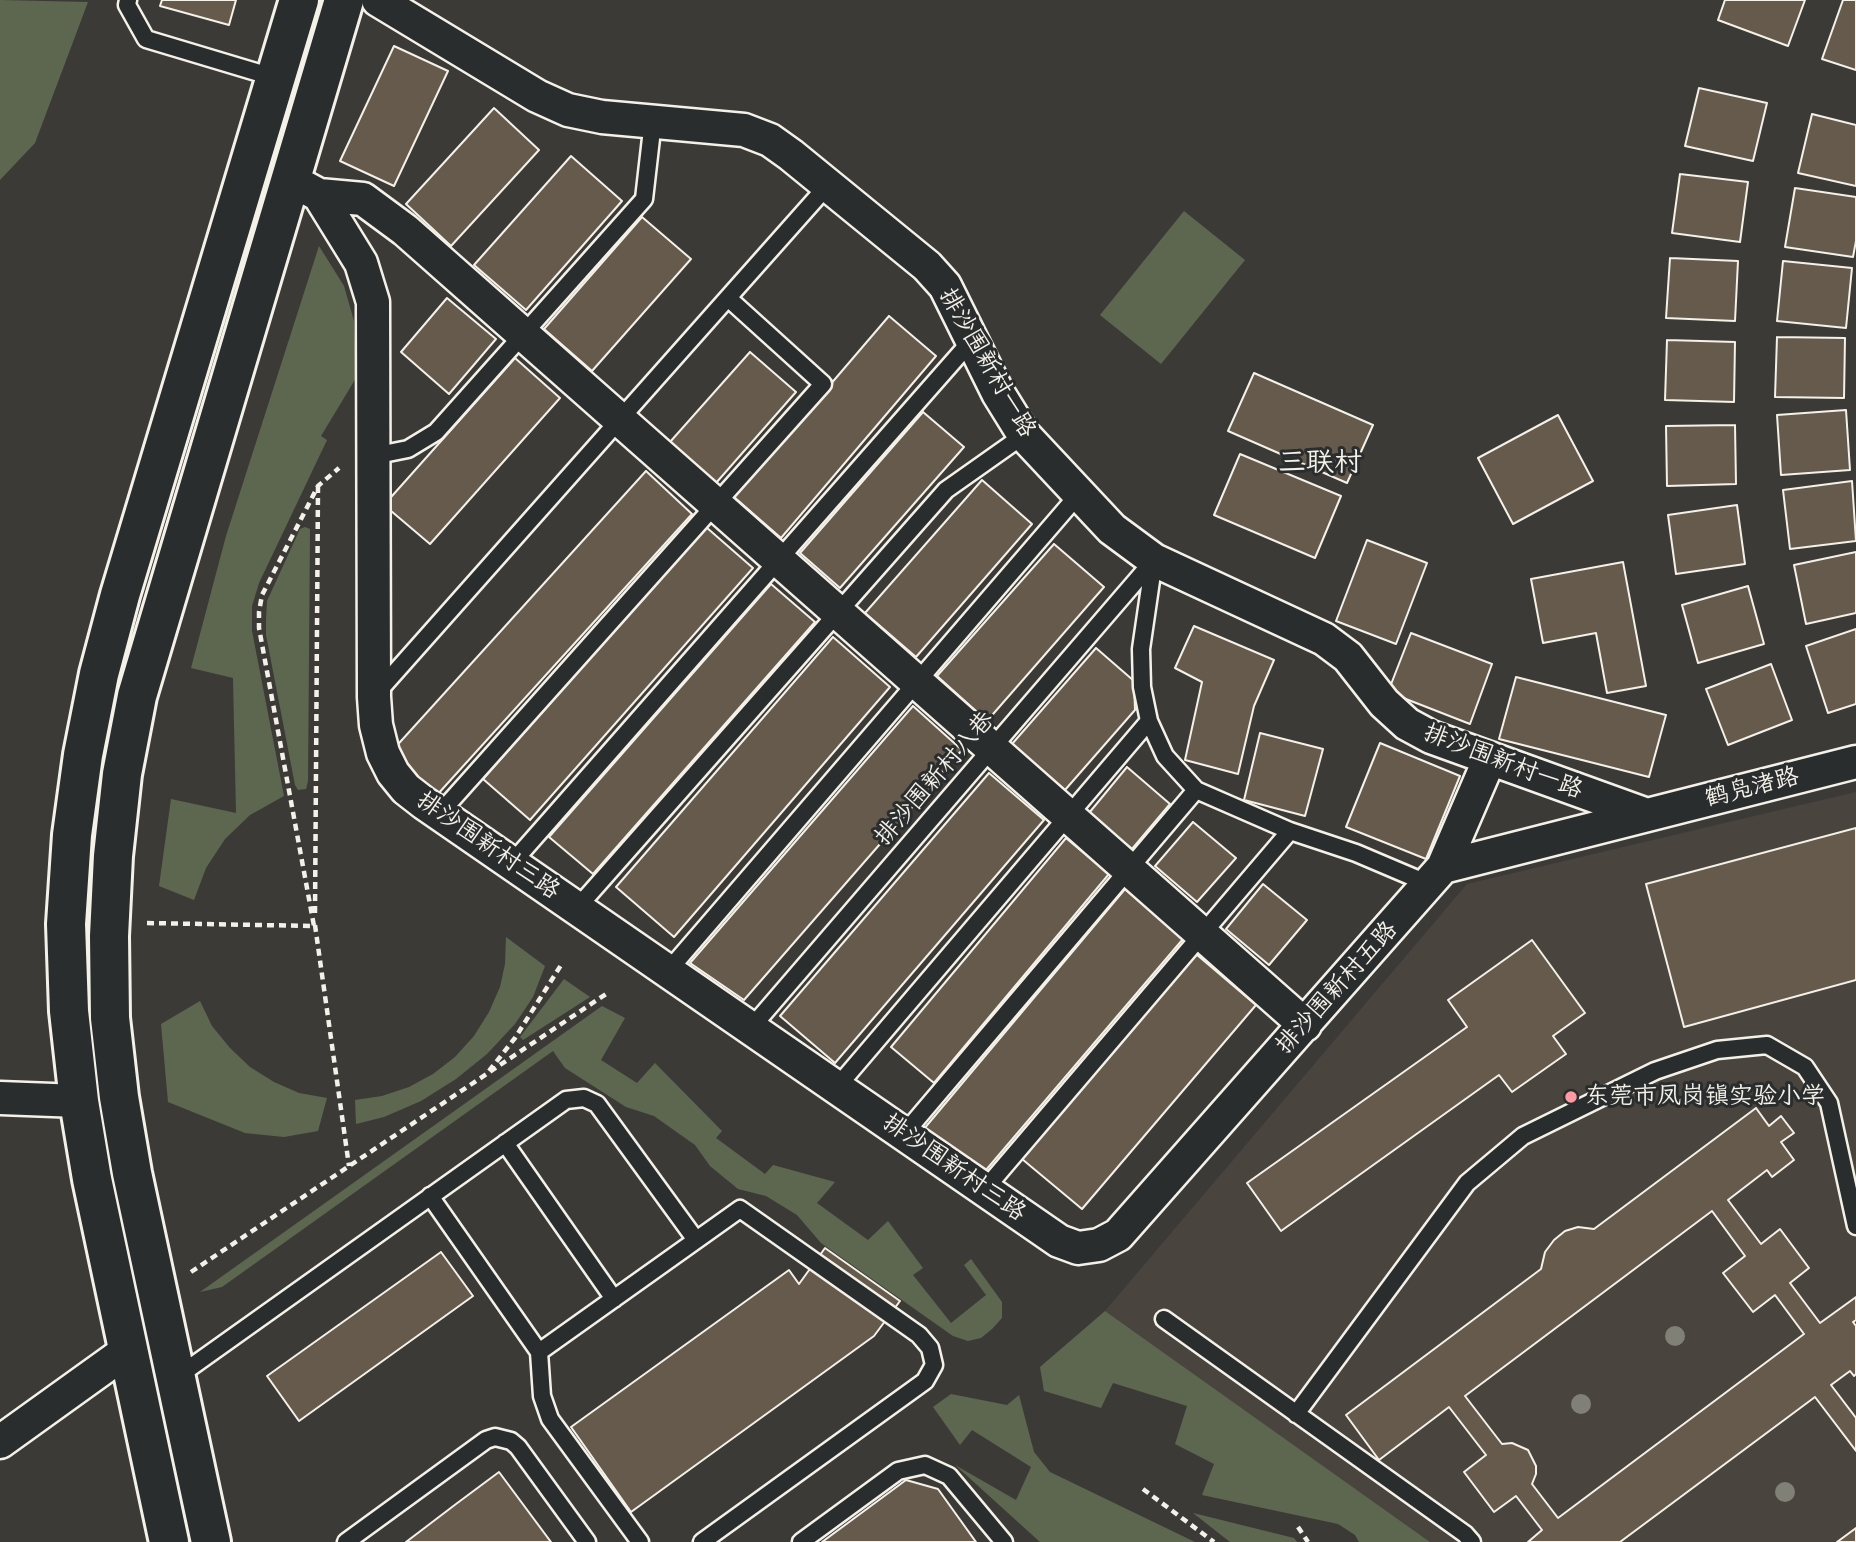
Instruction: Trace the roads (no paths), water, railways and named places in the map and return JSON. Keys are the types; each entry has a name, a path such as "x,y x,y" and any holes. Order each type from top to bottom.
{"street":[{"path":"169,1542 92,1179 79,1101 69,1011 66,924 72,835 83,755 99,674 120,595 299,0"},
{"path":"211,1542 132,1173 115,1058 110,1018 108,936 113,856 122,774 137,696 305,187 344,0"},
{"name":"排沙围新村一路","path":"378,0 537,96 558,105 602,117 744,130 770,140 928,266 945,286 999,393 1024,435 1112,529 1154,559 1324,639 1348,656 1384,703 1407,724 1431,737 1647,815"},
{"path":"305,187 363,199 405,230 1305,1025"},
{"name":"排沙围新村三路","path":"305,187 361,263 373,302 374,697 376,725 383,753 393,772 406,789 440,813 1059,1241 1078,1248"},
{"name":"排沙围新村五路","path":"1078,1248 1099,1245 1118,1235 1436,876 1490,758"},
{"name":"鹤凫渚路","path":"1647,815 1856,762"},
{"path":"1436,876 1647,815"},
{"path":"0,1098 79,1101"},
{"path":"0,1442 128,1350"}],"lane":[{"path":"128,0 127,5 146,39 276,78"},
{"path":"373,447 408,449 436,432 644,199 653,121"},
{"path":"374,697 828,185"},
{"path":"440,813 823,384 728,298"},
{"path":"512,863 972,340"},
{"path":"577,908 946,490 1024,435"},
{"path":"668,971 1078,495"},
{"path":"1154,559 1141,649 1142,687 1149,721 1165,756 1196,790 1290,831 1436,876"},
{"name":"排沙围新村八巷","path":"751,1028 1154,559"},
{"path":"837,1087 1149,721"},
{"path":"904,1134 1196,790"},
{"path":"985,1189 1290,831"},
{"path":"1296,1414 1467,1183 1523,1136 1655,1072 1717,1050 1767,1045 1805,1067 1829,1103 1856,1226"},
{"path":"175,1378 566,1100 583,1098 597,1104 696,1240"},
{"path":"505,1143 614,1299"},
{"path":"430,1196 539,1352 542,1396 550,1419 640,1542"},
{"path":"539,1352 740,1209 919,1335 930,1348 934,1365 925,1381 702,1542"},
{"path":"1164,1319 1465,1534 1472,1542"},
{"path":"346,1542 486,1440 495,1437 512,1441 587,1542"},
{"path":"801,1542 898,1471 925,1465 949,1476 1004,1542"}],"place":[{"name":"东莞市凤岗镇实验小学","path":"1571,1097"}],"district":[{"name":"三联村","path":"1320,464"}]}
